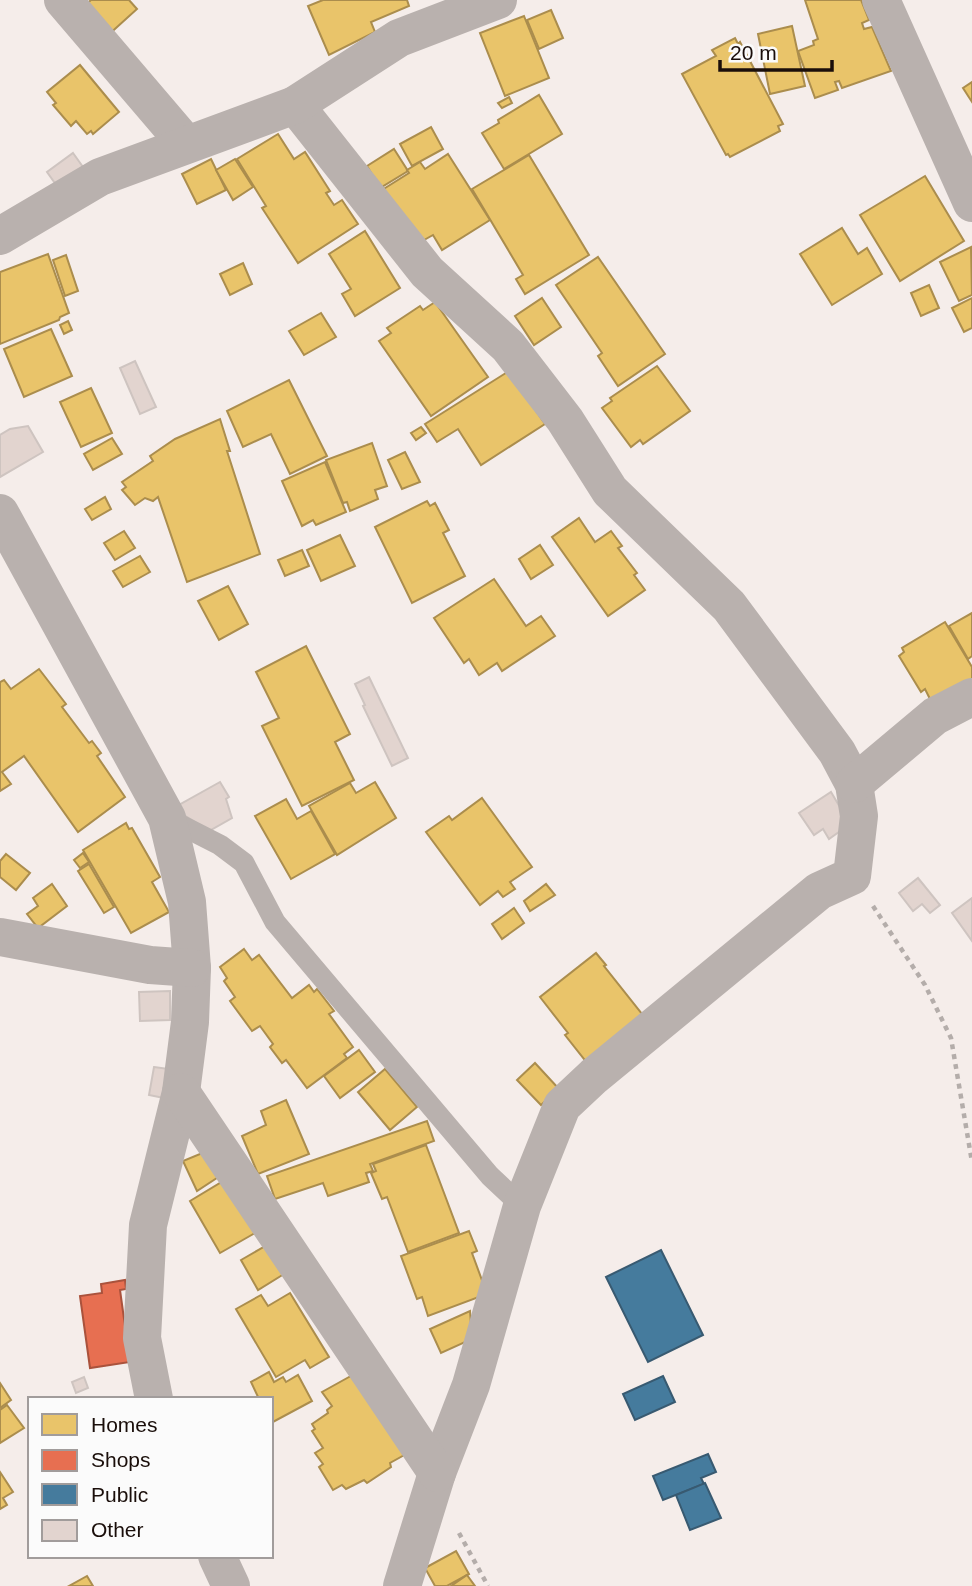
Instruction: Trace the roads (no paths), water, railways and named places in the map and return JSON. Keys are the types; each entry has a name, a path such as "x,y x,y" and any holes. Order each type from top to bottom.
{"street":[{"path":"63,0 186,144"},
{"path":"0,236 100,177 295,105 399,38 498,0"},
{"path":"881,0 972,203"},
{"path":"295,105 427,272 508,346 565,420 610,491 729,606 837,752 854,784 859,816 852,876 819,891 594,1076 562,1106 522,1206 471,1385 437,1473 402,1586"},
{"path":"0,513 167,818 187,902 192,968 190,1022 181,1092 148,1225 142,1338 155,1397"},
{"path":"854,784 935,716 972,697"},
{"path":"0,937 149,965 192,968"},
{"path":"181,1092 437,1473"},
{"path":"218,1558 231,1586"}],"lane":[{"path":"167,818 220,845 244,863 275,922 490,1176 522,1206"}]}
